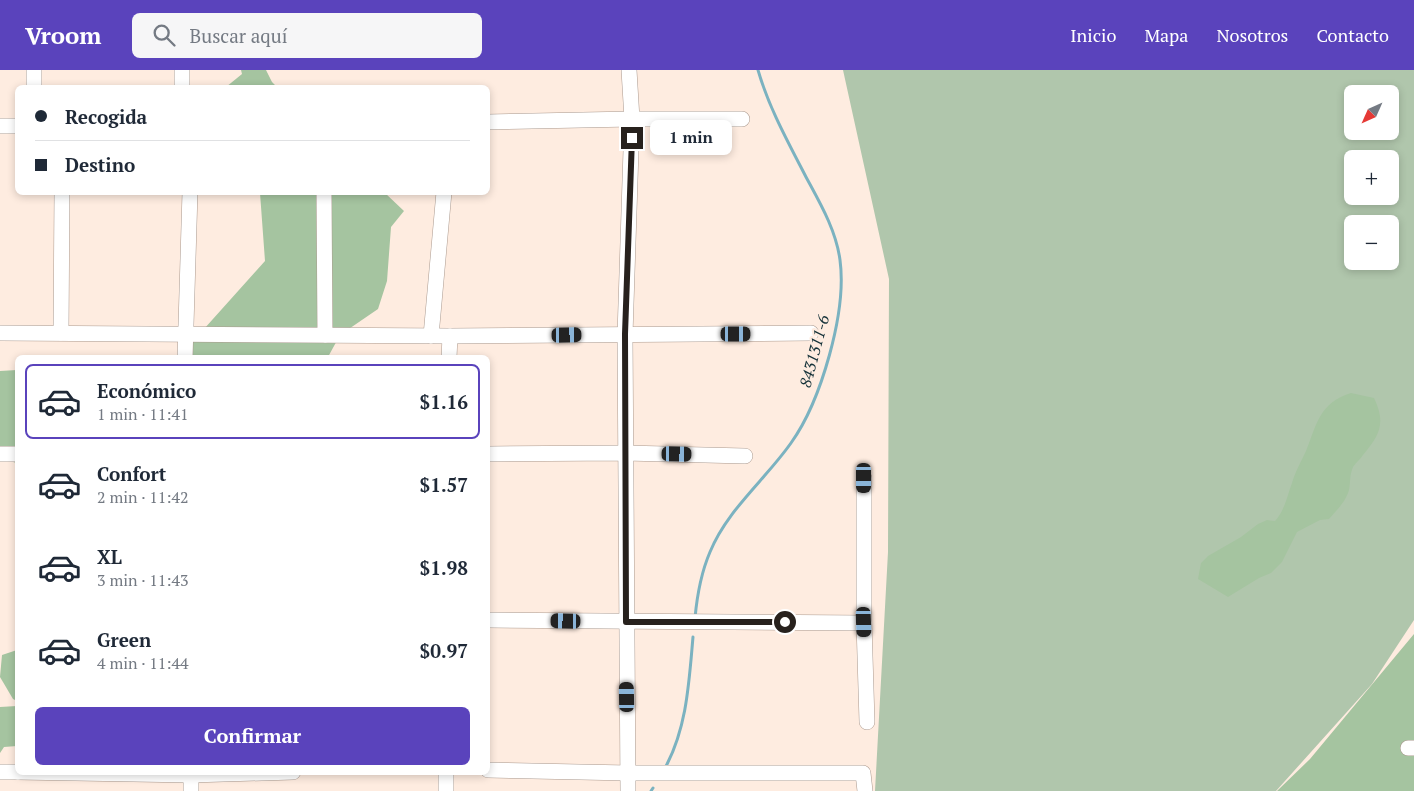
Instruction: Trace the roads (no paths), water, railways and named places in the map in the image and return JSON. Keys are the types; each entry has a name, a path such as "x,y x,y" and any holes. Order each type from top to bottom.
{"street":[{"path":"34,70 34,85"},
{"path":"182,70 182,85"},
{"path":"628,791 625,334 632,119 629,70"},
{"path":"490,122 632,119 742,120"},
{"path":"0,126 15,126"},
{"path":"61,333 62,195"},
{"path":"185,355 190,195"},
{"path":"324,195 325,335"},
{"path":"431,336 444,195"},
{"path":"0,333 450,336 811,333"},
{"path":"449,355 450,336"},
{"path":"490,454 625,453 745,456"},
{"path":"0,454 15,454"},
{"path":"864,478 864,622 867,722"},
{"path":"490,620 864,622"},
{"path":"490,770 628,773 864,773 865,791"},
{"path":"0,772 15,772"},
{"path":"191,775 191,791"},
{"path":"446,775 446,791"}],"waterway":[{"name":"8431311-6","path":"695,618 702,576 717,537 736,509 781,457 802,425 812,404 822,380 840,305 840,260 835,238 822,207 773,111 758,70"},
{"name":"8431311-6","path":"665,768 678,737 686,704 693,637"}]}
